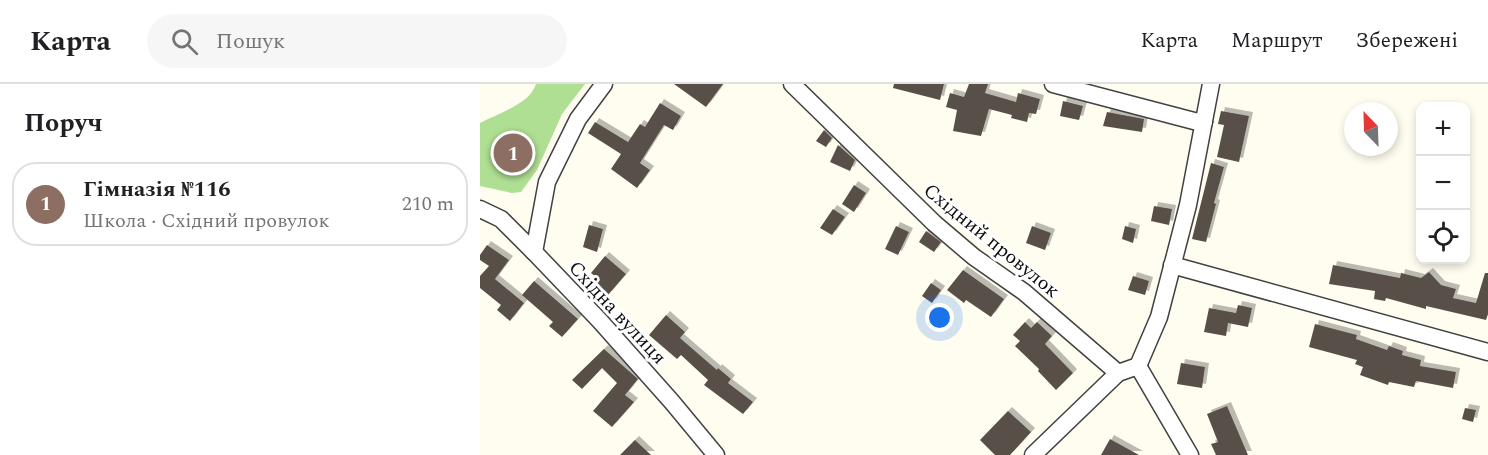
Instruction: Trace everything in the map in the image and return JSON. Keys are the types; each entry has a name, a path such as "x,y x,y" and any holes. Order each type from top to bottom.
{"street":[{"path":"534,252 548,182 578,119 604,84"},
{"name":"Східний провулок","path":"792,84 934,223 974,257 1024,292 1118,373"},
{"path":"1053,84 1204,122"},
{"path":"1034,455 1118,373 1138,366 1159,317 1188,205 1211,84"},
{"name":"Східна вулиця","path":"480,209 501,219 534,252 651,378 716,455"},
{"path":"1172,265 1488,352"},
{"path":"1138,366 1190,455"}],"green space":[{"path":"536,84 585,84 562,114 537,170 521,192 512,193 480,186 480,123 520,103 533,91"}],"building":[{"path":"674,84 723,84 706,107"},
{"path":"894,84 944,84 940,100 893,88"},
{"path":"969,84 988,84 985,93 1016,102 1018,93 1040,99 1036,114 1029,113 1027,122 989,109 981,136 953,131 957,110 946,107 950,93 964,97"},
{"path":"1063,101 1083,106 1079,120 1060,116"},
{"path":"660,103 681,116 673,130 664,125 640,163 650,170 637,188 611,169 621,154 588,133 595,122 628,142 640,124 645,127"},
{"path":"1221,111 1249,116 1239,162 1217,157 1224,125 1218,124"},
{"path":"1107,112 1144,119 1142,132 1103,126"},
{"path":"824,130 832,138 826,147 816,141"},
{"path":"838,145 855,160 850,171 830,162"},
{"path":"1211,163 1224,167 1206,242 1192,239"},
{"path":"854,185 866,193 854,212 842,204"},
{"path":"1154,206 1172,209 1169,225 1151,221"},
{"path":"833,209 845,217 832,235 820,228"},
{"path":"589,225 603,229 597,252 583,247"},
{"path":"896,226 909,232 898,255 885,249"},
{"path":"1032,226 1051,233 1045,250 1026,243"},
{"path":"1125,226 1136,229 1133,243 1122,239"},
{"path":"926,231 941,242 934,252 919,242"},
{"path":"487,245 509,260 495,279 524,303 510,321 497,310 501,305 480,288 480,276 489,266 480,260 480,255"},
{"path":"605,256 626,274 608,295 592,282 596,277 591,273"},
{"path":"1333,265 1400,278 1401,273 1421,278 1429,272 1441,285 1456,289 1453,298 1476,303 1485,273 1488,273 1486,320 1426,306 1426,309 1386,298 1385,301 1374,299 1375,291 1329,284"},
{"path":"963,270 1004,299 991,317 966,300 964,303 947,290"},
{"path":"1133,276 1149,281 1145,295 1128,290"},
{"path":"534,281 578,319 562,337 549,326 553,322 522,295"},
{"path":"931,283 941,290 932,303 922,296"},
{"path":"1238,305 1252,308 1248,327 1228,323 1226,336 1204,332 1209,308 1236,313"},
{"path":"666,315 685,332 680,338 731,379 728,383 753,402 743,414 704,385 708,380 681,355 677,359 649,335"},
{"path":"1025,322 1031,328 1037,322 1052,336 1045,344 1073,373 1056,390 1038,371 1039,369 1015,346 1020,341 1013,335"},
{"path":"1315,324 1357,335 1356,339 1387,350 1389,346 1403,351 1402,355 1421,360 1420,366 1456,372 1453,388 1416,381 1414,387 1389,382 1388,385 1360,375 1363,367 1355,364 1357,360 1309,347"},
{"path":"604,349 638,379 625,395 634,402 612,427 593,411 617,383 602,368 582,389 572,380"},
{"path":"1181,363 1205,367 1202,388 1177,384"},
{"path":"1227,406 1248,455 1216,455 1211,444 1218,442 1207,414"},
{"path":"1465,408 1476,410 1473,422 1462,419"},
{"path":"1008,411 1031,432 1010,455 995,455 980,440"},
{"path":"1110,439 1139,455 1101,455"},
{"path":"635,440 651,455 620,455"}],"place":[{"name":"Гімназія №116","path":"513,153"}]}
